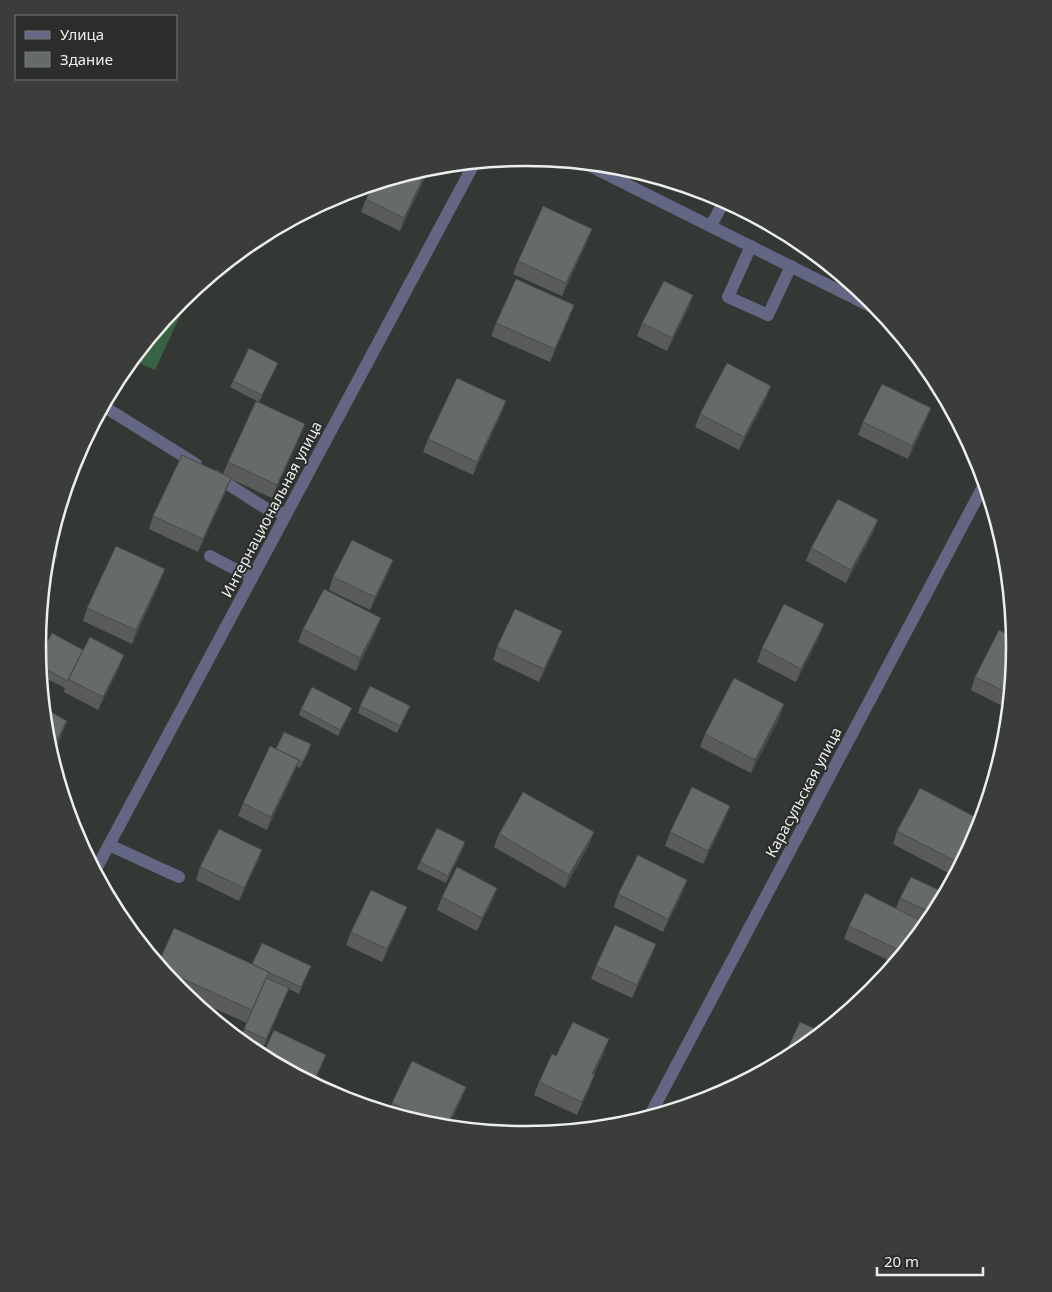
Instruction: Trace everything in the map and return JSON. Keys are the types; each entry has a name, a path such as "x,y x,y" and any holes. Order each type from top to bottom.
{"street":[{"name":"Интернациональная улица","path":"99,864 471,169"},
{"path":"603,172 855,298"},
{"path":"711,226 720,208"},
{"path":"752,246 728,297 768,315 791,266"},
{"path":"109,410 267,509 286,514"},
{"name":"Карасульская улица","path":"654,1108 980,492"},
{"path":"210,556 252,578"},
{"path":"109,845 180,877"}],"green space":[{"path":"181,313 155,370 139,363"}],"building":[{"path":"424,177 404,218 366,199 369,193"},
{"path":"543,206 592,229 566,283 518,261"},
{"path":"516,279 574,305 555,349 496,323"},
{"path":"664,281 693,295 672,338 642,323"},
{"path":"249,348 278,363 262,395 233,381"},
{"path":"727,363 771,386 744,437 700,414"},
{"path":"457,378 506,401 477,462 428,439"},
{"path":"882,384 931,408 912,446 863,422"},
{"path":"256,401 305,424 277,485 228,462"},
{"path":"182,455 231,478 203,539 153,516"},
{"path":"838,499 878,520 851,570 811,548"},
{"path":"352,540 393,560 375,597 333,577"},
{"path":"116,546 165,569 136,630 87,608"},
{"path":"55,553 58,554 53,564"},
{"path":"324,589 381,618 360,658 303,629"},
{"path":"784,604 824,624 801,669 762,648"},
{"path":"515,609 562,631 544,669 497,647"},
{"path":"999,630 1006,634 1004,691 975,677"},
{"path":"52,633 83,650 68,681 47,670 46,644"},
{"path":"90,637 124,655 103,697 68,679"},
{"path":"734,678 784,704 755,760 705,734"},
{"path":"370,686 410,706 400,726 360,706"},
{"path":"312,687 352,708 340,730 301,709"},
{"path":"50,712 67,721 56,742"},
{"path":"284,732 311,744 303,762 276,749"},
{"path":"270,746 299,760 271,817 243,803"},
{"path":"692,787 730,806 708,851 670,832"},
{"path":"920,788 974,816 955,861 897,831"},
{"path":"523,792 594,832 569,875 499,834"},
{"path":"437,828 465,842 448,876 420,862"},
{"path":"219,829 262,850 244,888 200,867"},
{"path":"638,855 687,880 668,919 618,894"},
{"path":"457,867 497,888 482,918 442,897"},
{"path":"911,877 939,890 926,910 900,898"},
{"path":"371,890 407,907 387,949 351,932"},
{"path":"865,893 920,920 898,949 849,926"},
{"path":"615,925 656,944 637,985 596,966"},
{"path":"174,928 269,972 252,1010 180,978 161,957"},
{"path":"262,943 311,966 301,987 252,964"},
{"path":"266,978 289,988 266,1039 244,1029"},
{"path":"573,1022 609,1039 592,1074 595,1074 582,1102 539,1082 552,1054 556,1056"},
{"path":"800,1022 815,1029 793,1045 788,1048"},
{"path":"274,1030 326,1055 316,1077 265,1049"},
{"path":"412,1061 466,1087 450,1120 407,1110 392,1103"}]}
